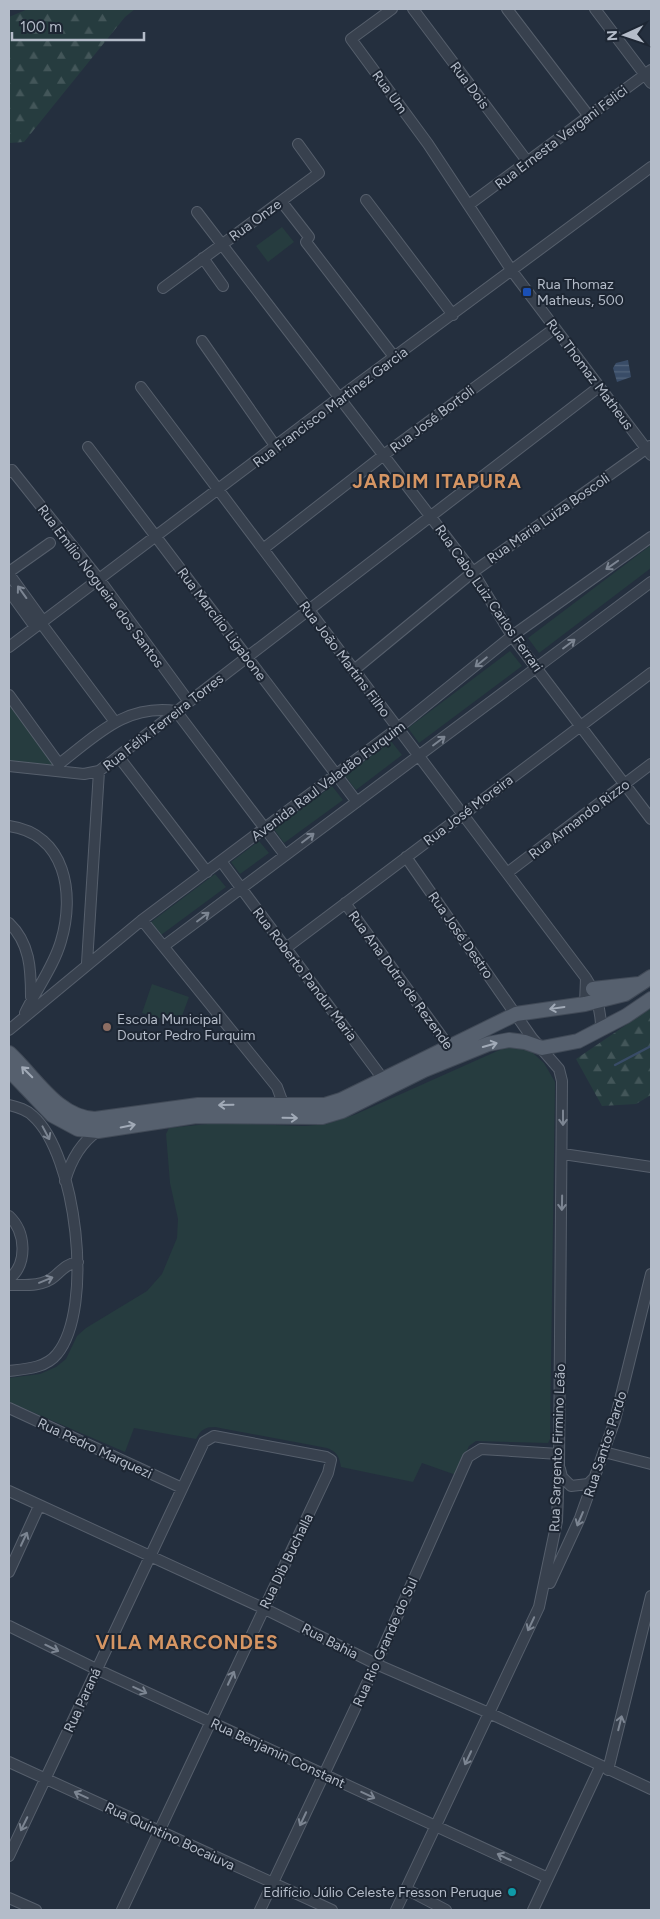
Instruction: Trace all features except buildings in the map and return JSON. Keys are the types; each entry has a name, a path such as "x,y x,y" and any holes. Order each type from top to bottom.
{"main road":[{"path":"101,1126 198,1105 325,1105 424,1070 516,1014 590,993 625,994 647,980"},
{"path":"452,1052 509,1040 524,1042 542,1048 578,1042 600,1028 626,1016 651,999"},
{"path":"9,1054 61,1107 78,1129 196,1116 322,1117 342,1111 387,1084"},
{"path":"9,1070 39,1102 68,1118"}],"street":[{"name":"Rua Um","path":"392,9 351,39 428,144"},
{"name":"Rua Dois","path":"413,9 527,162"},
{"path":"508,9 588,115"},
{"path":"595,9 649,76"},
{"name":"Rua Ernesta Vergani Felici","path":"470,204 588,115 649,76"},
{"name":"Rua Onze","path":"163,288 319,173 298,144"},
{"name":"Rua Thomaz Matheus","path":"428,144 470,204 512,271 599,386 650,449"},
{"name":"Rua Francisco Martinez Garcia","path":"9,647 340,397 651,167"},
{"path":"366,200 453,315"},
{"path":"281,201 307,240 395,358"},
{"name":"Rua Cabo Luiz Carlos Ferrari","path":"197,212 473,572 512,636 651,819"},
{"path":"203,258 223,286"},
{"name":"Rua José Bortoli","path":"263,549 384,454 555,328"},
{"path":"202,341 276,447"},
{"name":"Rua Félix Ferreira Torres","path":"87,963 99,771 599,386"},
{"name":"Rua João Martins Filho","path":"141,387 507,873 590,993"},
{"name":"Rua Marcílio Ligabone","path":"88,447 357,802"},
{"name":"Rua Maria Luiza Boscoli","path":"354,670 473,572 650,449"},
{"name":"Rua Emílio Nogueira dos Santos","path":"10,471 99,579 189,702"},
{"name":"Avenida Raul Valadão Furquim","path":"9,1030 87,963 142,920 398,728 512,636 651,537"},
{"path":"40,624 9,573 50,543"},
{"path":"164,946 651,582"},
{"path":"9,591 40,624 115,722"},
{"name":"Rua José Moreira","path":"286,948 651,673"},
{"path":"9,695 59,768"},
{"path":"59,768 115,722 132,714 160,709 176,711 285,855"},
{"path":"118,756 207,872"},
{"name":"Rua Armando Rizzo","path":"507,873 651,764"},
{"path":"9,766 59,768 84,774 99,771"},
{"path":"9,826 29,831 40,837 50,846 62,871 67,911 61,943 23,1017"},
{"name":"Rua José Destro","path":"406,857 542,1048"},
{"name":"Rua Roberto Pandur Maria","path":"221,861 387,1084"},
{"name":"Rua Ana Dutra de Rezende","path":"345,903 452,1052"},
{"path":"142,920 277,1087 284,1106"},
{"path":"9,923 26,946 35,963 46,973"},
{"path":"26,946 31,973 31,1001"},
{"path":"590,993 600,1028"},
{"name":"Rua Sargento Firmino Leão","path":"396,1910 539,1607 557,1521 563,1154 562,1081 559,1069 542,1048"},
{"path":"32,1115 39,1102"},
{"path":"9,1105 32,1115 49,1139 65,1181 75,1226 78,1262 74,1308 68,1337 56,1355 40,1366 9,1372"},
{"path":"65,1181 75,1155 89,1137 101,1126"},
{"path":"563,1154 651,1167"},
{"path":"9,1216 18,1226 23,1243 20,1265 9,1280"},
{"path":"9,1285 42,1283 54,1277 70,1263 78,1262"},
{"name":"Rua Santos Pardo","path":"539,1607 598,1474 615,1420 651,1274"},
{"name":"Rua Pedro Marquezi","path":"9,1408 182,1488"},
{"name":"Rua Dib Buchalla","path":"122,1910 328,1473 331,1460 214,1436 208,1438"},
{"name":"Rua Paraná","path":"9,1856 182,1488 204,1442 208,1438"},
{"name":"Rua Rio Grande do Sul","path":"260,1910 376,1664 468,1457 481,1449 559,1454"},
{"path":"604,1452 651,1464"},
{"path":"559,1466 562,1477 571,1486 588,1484 598,1474"},
{"name":"Rua Bahia","path":"9,1491 263,1608 376,1664 651,1789"},
{"path":"9,1572 39,1506"},
{"path":"533,1910 604,1769 649,1612 651,1596"},
{"name":"Rua Benjamin Constant","path":"9,1626 96,1669 548,1878"},
{"name":"Rua Quintino Bocaiuva","path":"9,1762 332,1910"},
{"path":"406,1889 427,1898 446,1910"},
{"path":"9,1898 36,1910"},
{"path":"427,1898 432,1910"}],"green space":[{"path":"28,9 135,9 125,17 24,142 9,143 9,17"},
{"path":"282,227 294,242 268,262 256,246"},
{"path":"651,545 651,568 539,653 528,638"},
{"path":"510,651 522,666 419,743 408,728"},
{"path":"9,701 54,762 51,765 9,761"},
{"path":"391,741 402,755 356,790 345,776"},
{"path":"332,786 343,800 284,843 274,829"},
{"path":"259,841 269,853 240,874 231,862"},
{"path":"215,874 226,887 161,935 151,922"},
{"path":"152,984 189,997 179,1024 142,1013"},
{"path":"651,1008 651,1095 636,1104 602,1106 576,1059"},
{"path":"525,1046 544,1063 555,1082 550,1439 548,1443 476,1441 469,1446 456,1475 422,1463 413,1482 341,1467 337,1455 327,1448 215,1427 203,1430 196,1439 134,1428 125,1452 9,1402 9,1378 40,1374 56,1367 66,1359 77,1336 86,1328 147,1291 162,1274 177,1238 178,1219 170,1183 166,1134 169,1128 217,1123 304,1126 327,1124 354,1115 504,1048"}],"water":[{"path":"628,360 631,377 617,382 613,368 616,363"}],"waterway":[{"path":"615,1065 651,1046"}],"place":[{"name":"Rua Thomaz Matheus, 500","path":"527,292"},
{"name":"Escola Municipal Doutor Pedro Furquim","path":"107,1027"},
{"name":"Edifício Júlio Celeste Fresson Peruque","path":"512,1892"}],"district":[{"name":"JARDIM ITAPURA","path":"437,481"},
{"name":"VILA MARCONDES","path":"187,1642"}]}
